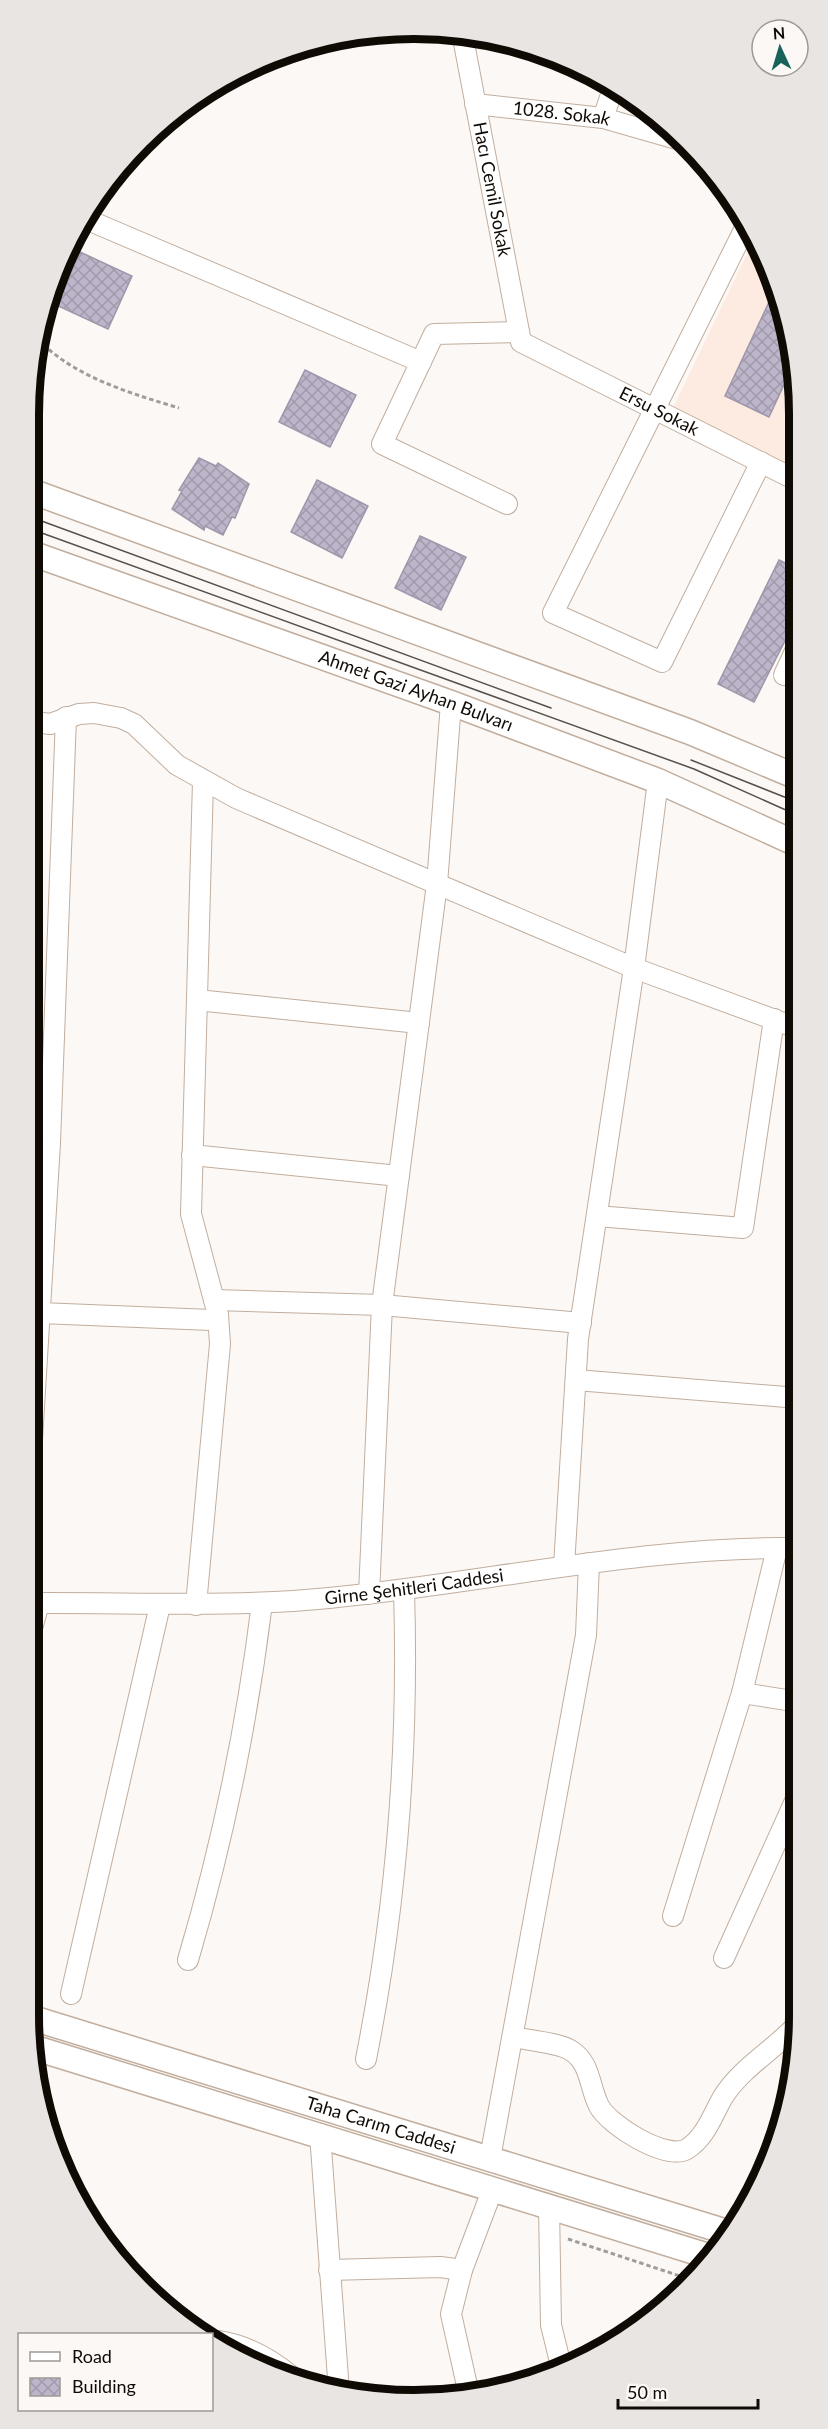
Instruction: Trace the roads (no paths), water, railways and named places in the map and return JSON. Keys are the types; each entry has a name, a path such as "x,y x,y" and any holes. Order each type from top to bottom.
{"main road":[{"path":"39,494 690,732 789,774"},
{"name":"Ahmet Gazi Ayhan Bulvarı","path":"39,556 451,703 658,781 789,840"},
{"name":"Taha Carım Caddesi","path":"39,2020 721,2230"},
{"name":"Taha Carım Caddesi","path":"41,2050 320,2134 703,2254"}],"street":[{"name":"Hacı Cemil Sokak","path":"464,42 520,337"},
{"path":"603,118 611,95"},
{"name":"1028. Sokak","path":"475,104 603,118 658,129"},
{"path":"92,222 421,362"},
{"path":"742,233 553,613 662,662 761,462"},
{"path":"507,504 382,444 434,334 520,337"},
{"name":"Ersu Sokak","path":"520,337 654,409 789,476"},
{"path":"784,675 789,664"},
{"path":"369,1594 382,1305 437,884 451,703"},
{"path":"39,722 50,724 66,717 94,713 134,724 162,752 203,781 236,798 634,968 789,1025"},
{"path":"39,1329 50,1143 66,717"},
{"path":"196,1605 220,1344 216,1307 191,1214 203,781"},
{"path":"564,1566 580,1323 634,968 658,781"},
{"path":"197,1000 419,1023"},
{"path":"597,1216 743,1228 774,1019"},
{"path":"192,1155 399,1176"},
{"path":"216,1307 382,1305 580,1323"},
{"path":"40,1313 211,1320 216,1307"},
{"path":"576,1380 789,1397"},
{"path":"673,1916 742,1693 777,1548"},
{"name":"Girne Şehitleri Caddesi","path":"39,1603 196,1605 261,1603 404,1590 564,1566 694,1552 789,1548"},
{"path":"490,2158 586,1635 589,1563"},
{"path":"366,2059 388,1935 402,1814 406,1731 404,1590"},
{"path":"188,1960 230,1801 252,1680 261,1603"},
{"path":"71,1994 160,1605"},
{"path":"742,1693 789,1700"},
{"path":"724,1958 789,1814"},
{"path":"513,2037 570,2049 590,2076 603,2113 658,2149 672,2153 685,2150 695,2142 706,2129 731,2085 788,2033"},
{"path":"320,2134 328,2270 338,2378 336,2382"},
{"path":"467,2386 451,2314 462,2270 493,2188"},
{"path":"549,2206 551,2325 560,2360"},
{"path":"328,2270 440,2267 462,2270"},
{"path":"232,2343 276,2363"}],"tram line":[{"path":"39,520 551,708"},
{"path":"39,532 694,769 789,811"},
{"path":"691,760 789,799"}]}
